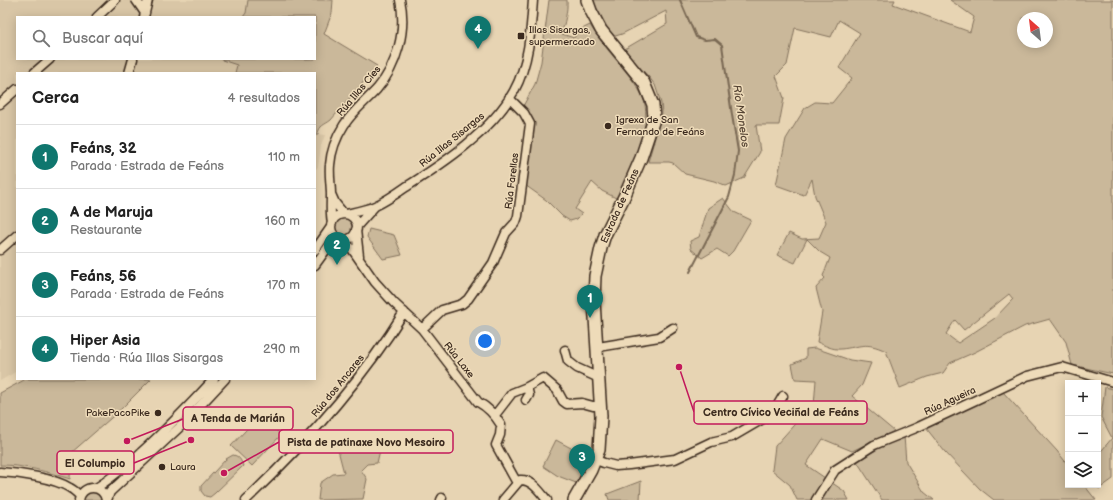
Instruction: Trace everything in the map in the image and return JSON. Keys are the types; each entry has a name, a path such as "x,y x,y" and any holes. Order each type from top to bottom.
{"street":[{"path":"136,0 144,15"},
{"path":"144,15 148,0"},
{"name":"Rúa Illas Cíes","path":"331,225 330,164 333,148 349,117 378,88 389,73 400,40 402,23 400,0"},
{"name":"Rúa Illas Sisargas","path":"345,214 375,206 422,177 460,149 492,120 510,98 521,76 529,40 533,0"},
{"name":"Estrada de Feáns","path":"574,500 596,460 599,450 600,406 598,347 594,301 595,276 605,235 641,158 654,119 653,105 644,83 601,30 586,0"},
{"path":"98,16 115,1"},
{"path":"35,72 49,60"},
{"path":"129,72 133,60"},
{"path":"0,104 16,90"},
{"name":"Rúa Farellas","path":"422,329 442,310 462,304 468,299 493,263 506,233 516,222 530,124 524,113 510,98"},
{"path":"316,264 328,247 340,238 351,237 356,228 353,218 345,214 335,202 331,194"},
{"name":"Rúa Illas Sisargas","path":"356,228 375,206"},
{"path":"316,248 337,216 345,214"},
{"path":"331,225 334,235 340,238"},
{"name":"Rúa Laxe","path":"356,228 359,259"},
{"path":"0,250 16,236"},
{"name":"Rúa Laxe","path":"340,238 352,249 375,282 422,329 478,402 495,415"},
{"name":"Rúa dos Ancares","path":"246,500 274,474 326,418 374,356 404,312"},
{"path":"598,347 660,337 673,328"},
{"path":"565,350 568,361 577,368 599,378"},
{"name":"Rúa Agueira","path":"816,500 835,470 874,445 916,428 1027,376 1062,368 1113,382"},
{"path":"517,483 496,445 500,435 501,425 495,415 512,393 543,378 557,390 562,401 567,404 582,403 600,406"},
{"path":"69,487 79,498 82,492 113,477 178,417 213,380"},
{"path":"106,500 110,492 184,424 224,380"},
{"path":"526,400 529,395 527,387"},
{"path":"596,460 616,466 629,466 675,459 711,442 732,437 773,413 783,396"},
{"path":"0,472 36,476 69,487 93,488 104,493 106,500"},
{"path":"503,500 520,480 529,482 547,500"}],"shaded area":[{"path":"0,0 248,0 246,14 244,16 16,16 16,60 222,60 237,65 235,72 16,72 16,372 0,381"},
{"path":"248,0 333,0 332,13 324,34 377,66 331,120 321,127 318,134 316,134 316,72 235,72 237,65 222,60 316,60 316,16 244,16 246,13"},
{"path":"549,0 567,0 562,34 574,38 578,31 590,25 635,84 645,105 646,116 642,141 618,199 602,191 592,182 575,209 582,214 577,219 570,221 562,216 546,200 525,185 532,124 522,108 535,84 541,62"},
{"path":"592,0 895,0 893,4 970,32 974,17 950,0 1113,0 1113,374 1072,365 1066,342 1050,319 1025,326 950,363 943,373 927,377 900,388 886,351 868,345 835,349 817,342 822,312 816,288 825,278 823,276 830,258 820,252 807,239 795,263 777,255 789,233 802,239 819,238 826,222 815,196 812,179 804,195 776,185 786,139 805,108 815,102 832,103 852,78 839,68 860,33 839,20 831,37 795,28 787,65 776,76 784,98 779,125 756,125 760,152 744,178 726,186 714,181 685,174 673,163 648,162 662,113 661,103 655,85 623,50 667,24 666,11 622,34 612,37","holes":["1009,294 1013,299 995,318 958,343 946,334 955,320 964,330"]},
{"path":"316,134 325,135 321,146 318,168 316,169"},
{"path":"723,198 734,212 751,220 733,251 728,256 717,249 702,258 691,249 690,241 699,237 708,208"},
{"path":"340,218 348,218 353,223 351,234 348,236 340,236 335,231 335,223"},
{"path":"369,229 394,235 402,255 383,259 367,237"},
{"path":"815,348 850,360 871,363 862,385 852,396 894,431 852,451 823,439 806,465 844,491 849,500 797,500 790,485 772,470 775,446 811,406 814,406 816,380 795,379 792,364 806,358 806,349"},
{"path":"24,380 150,380 119,411 71,453 70,479 45,471 0,465 0,393"},
{"path":"1105,387 1113,389 1113,479 1101,488 1101,451 1112,438 1101,417"},
{"path":"1003,392 1065,461 1065,488 1086,488 1096,500 994,500 980,489 945,452 926,428"},
{"path":"260,415 281,435 252,466 231,446"},
{"path":"363,433 363,446 380,450 377,463 367,464 361,470 367,479 363,499 318,500 320,483 333,474 344,473 338,450 352,442 352,435"},
{"path":"904,436 906,462 924,492 934,500 882,500 856,460"},
{"path":"556,440 584,455 582,462 587,463 576,483 558,476 543,466"},
{"path":"233,455 240,459 243,466 210,497 205,496 201,491 201,486 226,459"},
{"path":"641,481 640,500 609,500 607,494"},
{"path":"92,492 99,494 102,500 83,500 87,494"}],"waterway":[{"name":"Río Monelos","path":"680,0 696,37 705,40 715,39 722,45 738,151 735,175 729,197 690,272"}],"place":[{"name":"Illas Sisargas, supermercado","path":"521,36"},
{"name":"Hiper Asia","path":"478,49"},
{"name":"Igrexa de San Fernando de Feáns","path":"608,126"},
{"name":"A de Maruja","path":"337,265"},
{"name":"Feáns, 32","path":"590,318"},
{"name":"Centro Cívico Veciñal de Feáns","path":"679,367"},
{"name":"PakePacoPike","path":"158,413"},
{"name":"El Columpio","path":"191,440"},
{"name":"A Tenda de Marián","path":"127,441"},
{"name":"Laura","path":"162,467"},
{"name":"Pista de patinaxe Novo Mesoiro","path":"224,473"},
{"name":"Feáns, 56","path":"582,477"}]}
